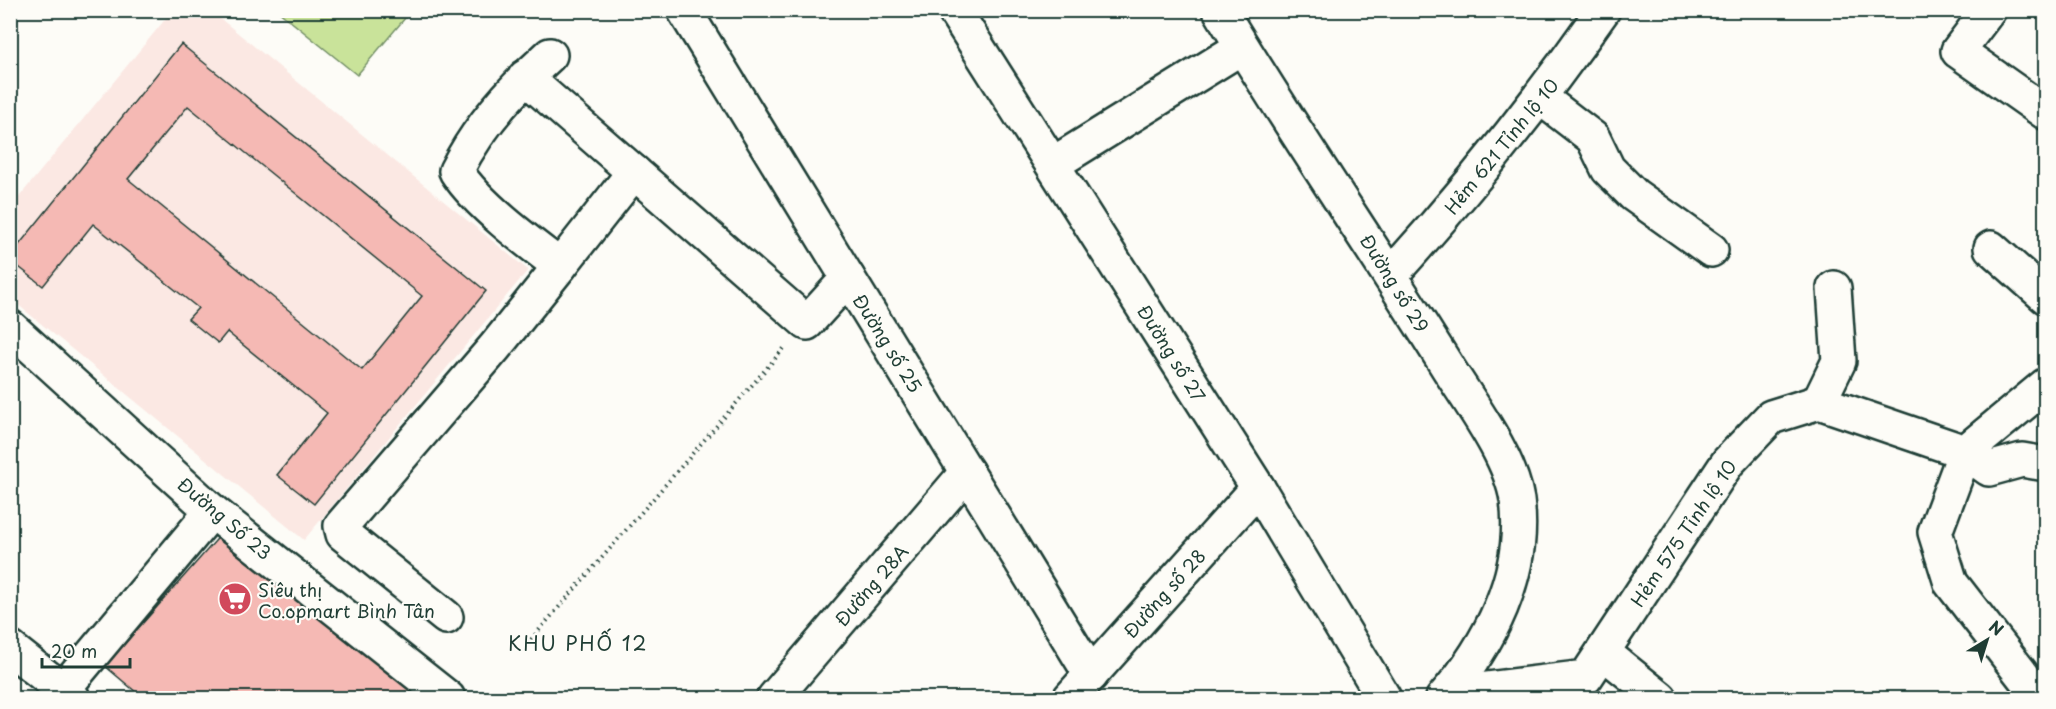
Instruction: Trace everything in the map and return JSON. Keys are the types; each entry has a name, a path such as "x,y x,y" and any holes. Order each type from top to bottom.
{"street":[{"name":"Đường số 25","path":"684,10 968,472 1081,687"},
{"name":"Đường số 27","path":"954,10 1258,488 1384,699"},
{"name":"Đường số 29","path":"1220,10 1391,275 1482,423 1513,484 1518,519 1510,574 1494,626 1448,697"},
{"name":"Hẻm 621 Tỉnh lộ 10","path":"1391,275 1461,198 1541,98 1603,10"},
{"path":"1989,10 1958,51 2046,113"},
{"path":"1053,164 1242,47"},
{"path":"549,54 525,77 466,151 456,171 465,184 560,267"},
{"path":"525,77 807,323 848,278"},
{"path":"1541,98 1593,138 1608,170 1634,195 1711,250"},
{"path":"446,617 343,534 341,526 495,347 634,172"},
{"path":"1991,248 2046,297"},
{"path":"1834,288 1839,361 1819,402 1965,453 1989,469 2022,460 2046,464"},
{"name":"Đường Số 23","path":"10,327 212,511 448,699"},
{"path":"2040,699 1951,583 1935,532 1965,453 2046,385"},
{"name":"Hẻm 575 Tỉnh lộ 10","path":"1448,697 1586,677 1728,462 1770,417 1819,402"},
{"name":"Đường 28A","path":"774,699 968,472"},
{"name":"Đường số 28","path":"1081,687 1258,488"},
{"path":"10,648 64,696 212,511"},
{"path":"1604,653 1660,699"}],"path":[{"path":"528,644 747,389 807,323"}],"shaded area":[{"path":"172,11 211,11 528,270 304,540 11,299 10,208"}],"green space":[{"path":"278,11 411,11 357,75"}],"building":[{"path":"181,44 486,291 314,504 277,475 327,413 227,332 218,343 188,319 198,308 93,224 43,286 10,260 10,256","holes":["188,106 422,296 362,370 128,179"]},
{"name":"Siêu thị Co.opmart Bình Tân","path":"223,532 423,695 420,698 143,698 105,666"}],"place":[{"name":"Siêu thị Co.opmart Bình Tân","path":"235,599"}],"district":[{"name":"KHU PHỐ 12","path":"578,643"}]}
